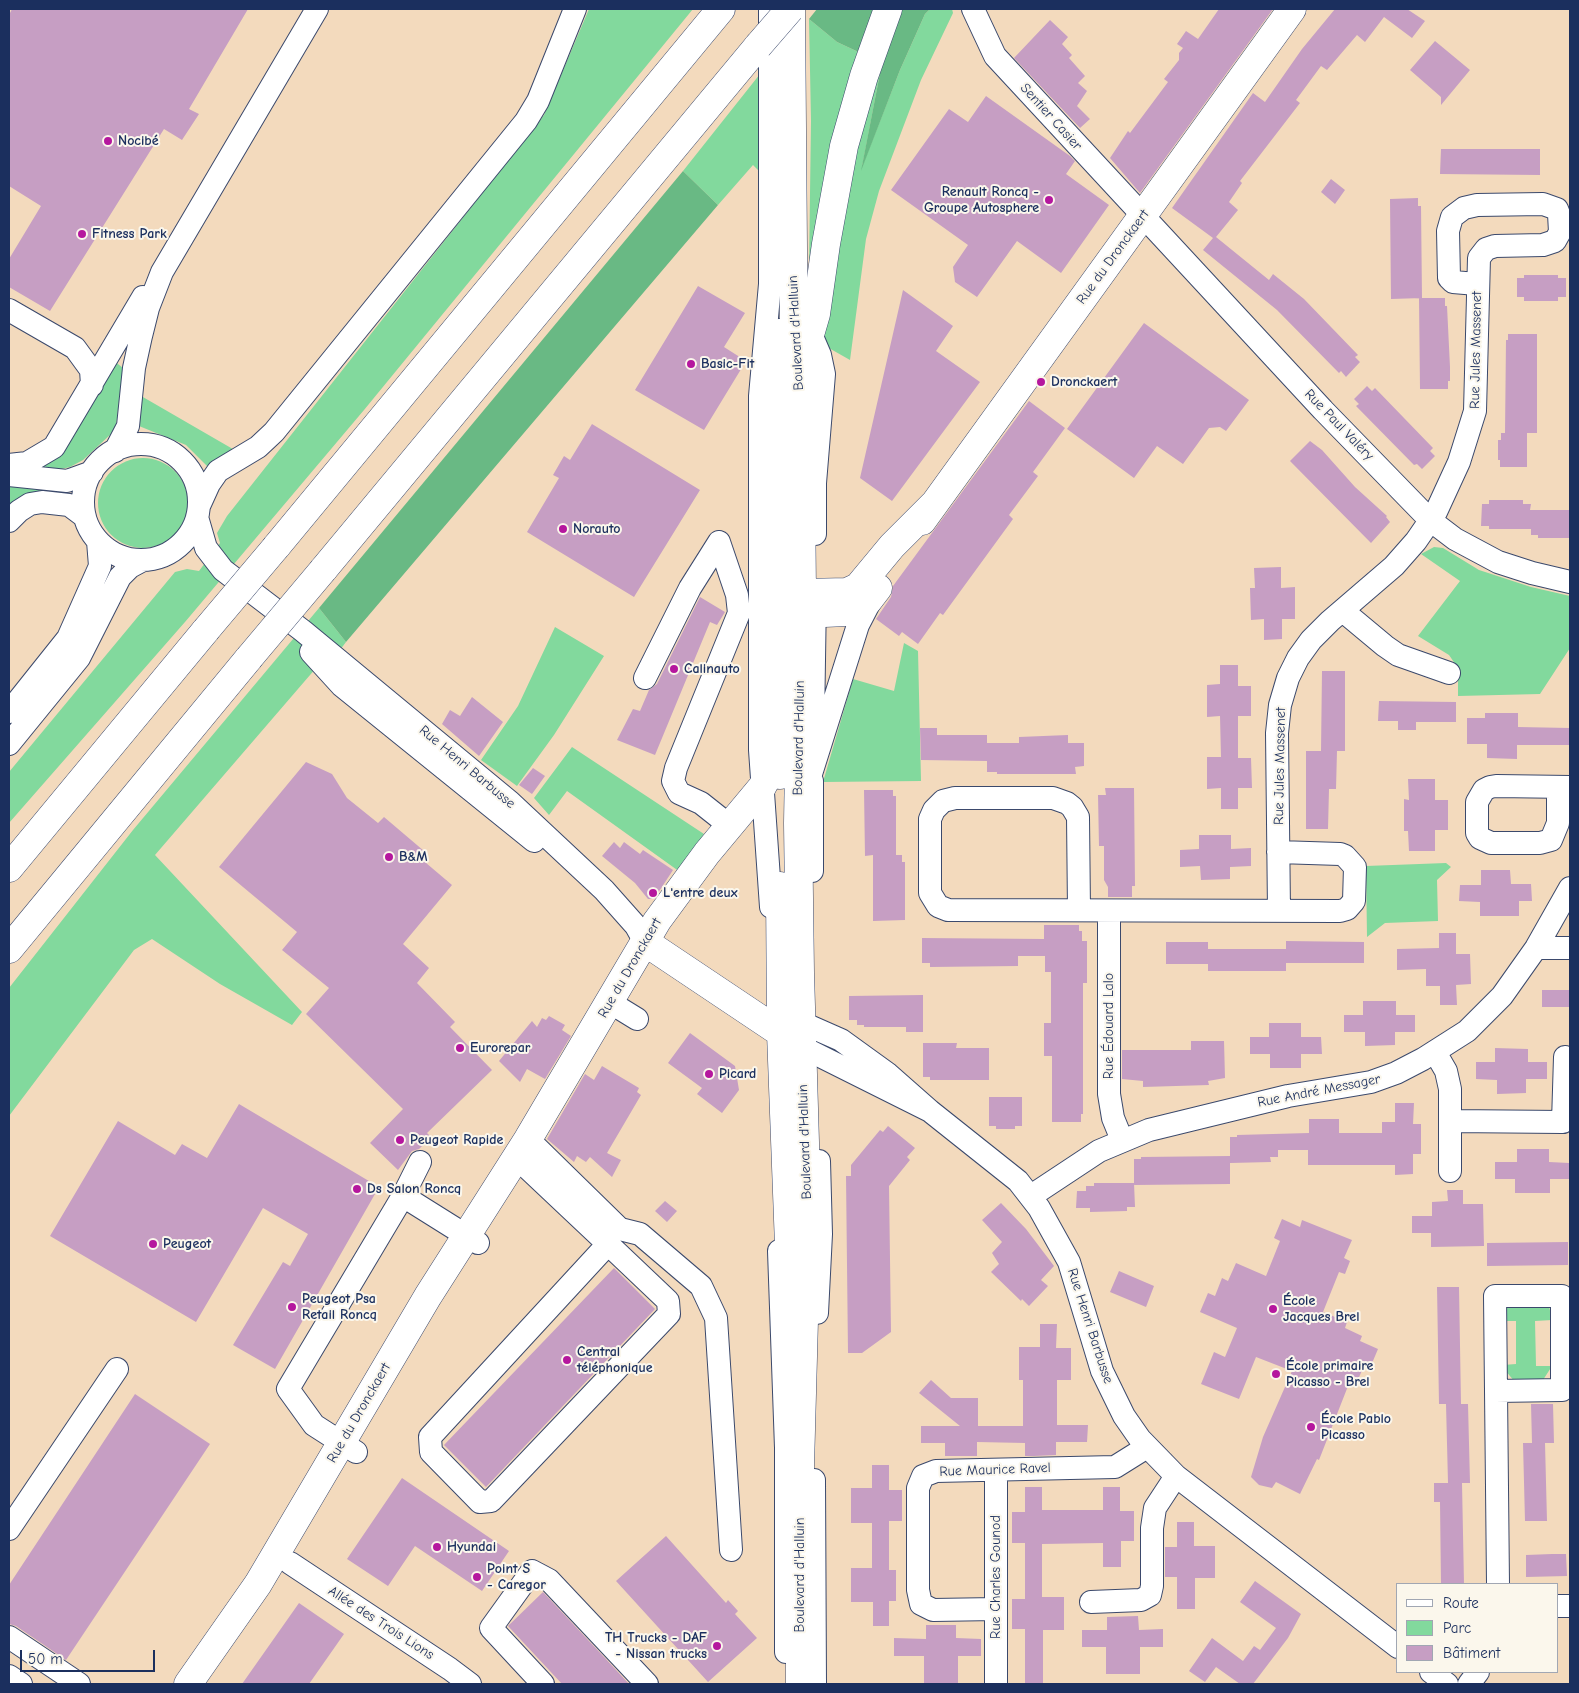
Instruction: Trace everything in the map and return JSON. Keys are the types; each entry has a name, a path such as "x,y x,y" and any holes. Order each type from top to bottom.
{"main road":[{"path":"9,868 721,9"},
{"name":"Boulevard d'Halluin","path":"778,9 803,604 798,823 798,1035 807,1243 800,1466 800,1684"},
{"path":"9,949 790,9"},
{"name":"Boulevard d'Halluin","path":"790,9 794,317 800,393 803,604 798,1035"},
{"path":"800,393 810,333 820,292 826,244 844,146 861,84 888,9"},
{"name":"Rue du Dronckaert","path":"803,604 847,612 860,607 873,596 933,505 1292,9"},
{"name":"Rue du Dronckaert","path":"188,1684 349,1448 645,942 668,906 762,787 770,766 772,646 803,604 858,587 892,546 933,505"},
{"path":"9,849 69,795"},
{"name":"Rue Henri Barbusse","path":"645,942 798,1035"},
{"name":"Rue du Dronckaert","path":"208,1684 290,1563 349,1448"}],"street":[{"path":"9,465 27,463 54,447 137,307 162,272 317,9"},
{"path":"9,744 79,658 120,577 130,567 143,560 168,554 184,542 194,526 209,484 218,471 258,447 274,432 526,121 538,101 576,9"},
{"path":"770,9 770,284 760,396 760,750 770,871 798,1035 821,1234 814,1390 815,1684"},
{"path":"786,1684 785,1388 798,1035 812,768 803,604 824,374 820,355 810,333 803,304 800,9"},
{"name":"Sentier Casier","path":"973,9 995,56 1142,216"},
{"name":"Rue Jules Massenet","path":"1279,910 1278,733 1283,692 1288,678 1304,648 1342,610 1394,566 1430,520 1459,462 1473,422 1476,400 1478,263 1486,249 1495,246 1543,245 1555,241 1560,227 1557,209 1548,205 1477,205 1464,208 1452,217 1448,231 1449,278 1453,282 1477,284"},
{"name":"Rue Paul Valéry","path":"1142,216 1323,410 1430,520 1468,547 1498,562 1570,582"},
{"path":"115,451 128,426 134,368 141,336 148,308 162,272"},
{"path":"9,310 75,348 91,370 92,385"},
{"path":"9,712 68,638 100,566 98,541 85,517 83,496 92,472 102,460 115,451 129,446 144,444 160,447 173,454 185,464 193,477 198,491 198,512"},
{"path":"9,475 67,481 92,472"},
{"path":"9,521 30,504 42,502 69,505 85,517"},
{"name":"Rue Henri Barbusse","path":"198,512 206,548 223,570"},
{"path":"98,541 118,556 143,560"},
{"path":"645,678 690,588 719,542 737,594 739,613 676,768 673,782 679,793 701,803 730,826"},
{"name":"Rue Henri Barbusse","path":"168,554 200,559 223,570 272,609 342,686 558,861 620,926 645,942"},
{"path":"798,823 812,768 858,625 873,596"},
{"path":"1342,610 1391,650 1411,660 1449,673"},
{"path":"1079,910 1078,817 1072,806 1053,798 955,798 943,801 934,810 930,819 930,888 932,898 938,906 948,910 1079,910 1109,910 1279,910 1347,909 1354,901 1356,874 1353,863 1340,854 1278,852"},
{"name":"Rue André Messager","path":"1031,1196 1099,1152 1122,1140 1165,1125 1212,1113 1288,1096 1371,1082 1396,1073 1435,1052 1467,1030 1490,1009 1512,983 1536,948 1570,888"},
{"name":"Rue Édouard Lalo","path":"1109,910 1109,1094 1112,1118 1122,1140"},
{"path":"1536,948 1570,948"},
{"path":"610,1003 637,1019"},
{"name":"Rue Henri Barbusse","path":"798,1035 861,1054 930,1111 1014,1176 1031,1196 1069,1262 1097,1354 1112,1391 1124,1416 1147,1447 1176,1476 1396,1645"},
{"path":"1435,1052 1449,1079 1450,1171"},
{"path":"1450,1121 1563,1122 1565,1057"},
{"path":"524,1150 608,1244 668,1301 670,1314 490,1501 480,1502 431,1452 430,1437 608,1244"},
{"path":"524,1150 620,1229 640,1234 701,1286 716,1318 731,1550"},
{"path":"349,1448 314,1425 288,1389 403,1196 420,1162"},
{"path":"403,1196 472,1239"},
{"path":"1496,1391 1562,1390 1562,1296 1495,1296 1498,1583"},
{"path":"9,1529 116,1369"},
{"name":"Rue Maurice Ravel","path":"996,1609 933,1610 921,1604 918,1590 917,1526 918,1488 923,1476 936,1471 1115,1467 1147,1447"},
{"name":"Rue Charles Gounod","path":"996,1470 996,1684"},
{"path":"1091,1602 1141,1600 1150,1595 1152,1586 1152,1528 1155,1508 1176,1476"},
{"name":"Allée des Trois Lions","path":"290,1563 470,1684"},
{"path":"543,1684 491,1628 532,1571 550,1580 647,1684"},
{"path":"9,1637 79,1684"},
{"path":"1431,1673 1447,1684"},
{"path":"1469,1684 1477,1673"},
{"path":"9,1676 21,1684"}],"green space":[{"path":"589,9 693,9 364,410 185,622 9,823 9,772 175,572 187,569 199,571 220,543 217,533 227,516 544,115"},
{"path":"817,9 930,9 925,14 900,70 861,171 882,63 837,42 809,19"},
{"path":"930,9 952,9 953,13 921,80 879,191 866,239 850,360 820,343 809,266 811,121 809,19 837,42 882,63 862,167 900,70 925,14"},
{"path":"760,74 759,171 753,165 718,205 683,171"},
{"path":"683,171 718,205 346,642 319,608"},
{"path":"113,360 123,368 116,426 111,434 83,460 70,467 57,470 37,467"},
{"path":"136,393 238,452 212,468 207,466 186,445 134,424"},
{"path":"143,458 160,461 175,471 185,486 188,503 185,520 175,535 160,545 143,548 126,545 111,535 101,520 98,503 101,486 111,471 126,461"},
{"path":"9,481 60,485 58,493 37,492 9,506"},
{"path":"1434,547 1443,548 1479,570 1531,587 1570,596 1570,648 1540,694 1458,696 1458,668 1449,655 1418,636 1460,581 1421,554"},
{"path":"319,608 346,642 340,650 335,646 155,855 302,1012 292,1025 220,984 152,939 134,950 9,1116 9,988 133,830"},
{"path":"555,627 604,656 554,735 517,786 481,760 518,706"},
{"path":"904,643 918,651 921,781 823,782 853,679 894,691"},
{"path":"572,747 704,834 680,872 567,791 549,815 534,798"},
{"path":"1446,863 1451,867 1437,880 1438,921 1385,923 1367,937 1366,866"},
{"path":"1511,1303 1549,1306 1552,1320 1535,1321 1536,1366 1552,1366 1543,1380 1515,1382 1504,1369 1503,1365 1516,1364 1516,1321 1502,1321 1506,1309"}],"building":[{"path":"12,9 248,9 189,109 199,114 182,140 164,129 50,311 9,287 9,259 41,206 9,186 9,15"},
{"path":"1219,9 1273,9 1140,193 1110,158 1128,131 1130,133 1168,82 1164,79 1179,60 1179,53 1183,48 1177,44 1186,31 1198,39"},
{"path":"1335,9 1407,9 1425,21 1412,38 1384,17 1365,42 1357,35 1327,70 1321,66 1296,100 1300,103 1240,181 1242,183 1229,202 1238,210 1216,237 1269,280 1273,274 1304,299 1358,355 1355,357 1360,362 1346,377 1341,371 1339,373 1277,310 1203,250 1213,238 1172,208 1253,93 1265,102 1302,49"},
{"path":"1050,20 1068,37 1062,44 1072,55 1069,58 1085,76 1078,83 1087,91 1077,106 1090,119 1080,128 1014,58"},
{"path":"1435,41 1470,70 1441,105 1441,97 1410,70"},
{"path":"986,96 1070,156 1075,161 1066,174 1109,205 1061,273 1017,241 977,297 955,282 953,267 968,245 891,190 949,109 968,122"},
{"path":"1441,149 1540,149 1540,175 1440,174"},
{"path":"1331,179 1345,190 1335,204 1321,192"},
{"path":"1418,198 1418,206 1421,206 1422,298 1391,299 1390,199"},
{"path":"1524,275 1558,275 1558,278 1566,278 1566,297 1558,297 1558,301 1524,301 1524,297 1517,297 1517,278 1524,278"},
{"path":"698,286 745,313 724,347 746,361 704,430 635,390"},
{"path":"903,290 953,326 936,351 980,382 892,501 860,478"},
{"path":"1419,298 1445,298 1450,367 1448,389 1420,389"},
{"path":"1144,323 1249,400 1226,431 1220,427 1209,428 1183,464 1157,446 1134,478 1067,429"},
{"path":"1508,334 1537,334 1537,433 1527,433 1527,467 1500,467 1500,460 1498,460 1498,440 1501,440 1501,433 1505,433 1506,340 1508,340"},
{"path":"1367,386 1372,391 1375,388 1433,448 1430,451 1435,456 1422,469 1417,464 1414,465 1356,406 1359,404 1354,399"},
{"path":"1029,401 1065,428 1033,472 1038,476 1009,515 1013,519 943,615 940,613 918,644 902,632 899,636 876,619 891,597 893,586"},
{"path":"592,424 700,490 634,597 527,532 559,478 553,475 564,456 570,460"},
{"path":"1310,441 1322,450 1355,487 1387,516 1390,522 1371,543 1290,461"},
{"path":"1489,500 1523,500 1523,504 1531,504 1530,510 1570,510 1570,538 1538,538 1538,535 1531,535 1531,529 1489,529 1489,526 1481,526 1482,504 1489,504"},
{"path":"1281,567 1281,588 1295,587 1295,619 1282,619 1282,639 1264,640 1264,619 1251,620 1250,588 1255,588 1254,568"},
{"name":"Calinauto","path":"700,597 725,612 717,625 710,622 655,755 617,740 633,709 640,711 649,690 657,684"},
{"path":"1220,665 1238,665 1238,686 1251,686 1251,716 1238,716 1238,758 1251,758 1252,788 1238,788 1238,809 1221,809 1221,788 1207,789 1207,757 1221,757 1220,716 1207,717 1207,685 1220,684"},
{"path":"1322,671 1345,671 1345,751 1337,751 1336,789 1329,789 1328,829 1306,829 1306,751 1321,751"},
{"path":"472,697 503,722 479,756 442,724 450,710 460,716"},
{"path":"1379,701 1456,702 1456,722 1416,722 1416,730 1398,730 1398,721 1378,721"},
{"path":"1485,713 1518,713 1518,727 1570,728 1570,745 1517,745 1517,759 1487,758 1487,744 1467,744 1467,718 1485,718"},
{"path":"920,728 937,728 937,735 987,735 987,743 1019,743 1019,737 1068,735 1068,743 1084,743 1084,766 1075,767 1076,774 997,774 997,772 987,772 987,761 921,760"},
{"path":"306,762 332,774 347,798 378,823 384,817 424,851 419,857 452,885 403,944 429,968 417,983 455,1022 450,1027 492,1070 427,1133 431,1137 419,1149 412,1151 398,1170 370,1143 403,1109 306,1014 329,988 282,950 297,932 219,867"},
{"path":"533,768 545,776 532,794 519,785"},
{"path":"1408,779 1435,779 1435,800 1448,800 1448,830 1435,830 1435,851 1409,851 1408,831 1404,831 1404,799 1409,800"},
{"path":"1105,788 1134,788 1135,886 1132,886 1132,897 1108,897 1108,887 1104,880 1104,846 1099,846 1098,795 1106,795"},
{"path":"864,790 893,790 893,796 896,796 896,855 902,855 902,862 905,862 905,920 873,921 873,855 865,856"},
{"path":"1199,835 1231,835 1231,849 1251,848 1251,866 1230,867 1230,879 1201,880 1200,866 1180,867 1180,850 1199,849"},
{"path":"614,842 620,848 624,842 640,854 643,850 673,870 654,899 648,899 635,883 602,856"},
{"path":"1481,870 1510,870 1511,884 1531,884 1532,901 1519,901 1519,916 1480,916 1480,902 1459,901 1460,885 1481,885"},
{"path":"1044,925 1079,925 1079,931 1082,931 1082,941 1087,941 1087,983 1083,983 1083,1114 1081,1114 1081,1122 1052,1122 1052,1056 1044,1056 1044,1023 1051,1023 1051,972 1045,972 1045,956 1018,956 1018,966 930,967 930,963 922,963 922,938 1044,939"},
{"path":"1439,933 1456,933 1456,954 1470,954 1471,984 1456,985 1457,1005 1440,1005 1440,986 1426,986 1426,969 1397,970 1397,949 1439,948"},
{"path":"1286,941 1364,942 1364,963 1286,963 1286,971 1208,971 1208,964 1166,964 1166,942 1208,942 1208,949 1286,949"},
{"path":"1542,990 1570,990 1570,1007 1542,1007"},
{"path":"923,995 923,1032 906,1032 906,1027 864,1027 864,1025 857,1025 857,1020 849,1020 849,996"},
{"path":"1363,1001 1396,1001 1396,1015 1415,1015 1415,1032 1395,1032 1395,1045 1365,1046 1365,1032 1344,1032 1344,1015 1363,1015"},
{"path":"549,1016 565,1025 562,1030 571,1036 545,1079 527,1069 520,1082 499,1061 532,1021 537,1027 542,1018 546,1020"},
{"path":"1269,1023 1301,1023 1301,1037 1321,1037 1322,1054 1301,1054 1301,1068 1270,1068 1270,1054 1250,1054 1250,1037 1269,1037"},
{"name":"Picard","path":"690,1033 735,1066 739,1090 722,1113 697,1094 702,1088 668,1063"},
{"path":"1191,1041 1224,1041 1225,1078 1208,1081 1209,1085 1143,1087 1143,1081 1122,1079 1122,1050 1191,1050"},
{"path":"923,1043 957,1043 956,1048 989,1048 989,1080 930,1080 930,1077 923,1077"},
{"path":"1495,1048 1528,1049 1528,1062 1547,1062 1547,1079 1526,1079 1526,1093 1497,1094 1497,1080 1476,1079 1476,1062 1495,1062"},
{"path":"602,1066 639,1088 637,1092 641,1095 607,1153 621,1160 612,1177 590,1157 586,1162 577,1156 574,1162 547,1139 585,1074 594,1080"},
{"path":"989,1097 1022,1097 1022,1126 1015,1126 1015,1129 996,1129 996,1126 989,1126"},
{"path":"1395,1103 1414,1103 1413,1124 1421,1124 1421,1154 1413,1154 1413,1174 1395,1175 1395,1165 1308,1165 1308,1150 1278,1150 1278,1157 1270,1157 1271,1162 1230,1163 1230,1184 1134,1185 1134,1159 1141,1159 1141,1157 1230,1156 1230,1137 1237,1137 1237,1135 1309,1133 1309,1119 1339,1119 1339,1133 1382,1133 1382,1122 1395,1122"},
{"name":"Peugeot","path":"239,1104 379,1187 275,1369 233,1345 283,1262 290,1266 308,1234 263,1208 196,1322 50,1236 118,1121 175,1155 182,1144 207,1158"},
{"path":"888,1126 915,1148 907,1157 910,1160 889,1186 891,1332 862,1353 848,1353 846,1176 851,1176 851,1165 880,1130 883,1132"},
{"path":"1517,1149 1549,1149 1549,1162 1569,1163 1569,1179 1550,1179 1550,1193 1515,1193 1515,1179 1495,1179 1495,1162 1517,1162"},
{"path":"1094,1183 1134,1183 1135,1207 1127,1207 1127,1211 1090,1212 1090,1208 1076,1208 1077,1191 1086,1191 1086,1186 1094,1186"},
{"path":"1447,1190 1463,1190 1463,1204 1483,1204 1484,1246 1431,1247 1431,1233 1412,1233 1412,1216 1432,1216 1432,1202 1448,1201"},
{"path":"665,1201 677,1211 667,1222 655,1211"},
{"path":"1001,1203 1026,1229 1054,1266 1041,1280 1048,1286 1029,1306 1022,1299 1021,1301 991,1272 999,1264 992,1253 1002,1242 982,1220"},
{"name":"École Jacques Brel","path":"1282,1219 1300,1227 1302,1220 1352,1240 1344,1258 1350,1261 1345,1274 1339,1272 1323,1312 1347,1322 1345,1328 1362,1336 1360,1341 1378,1349 1370,1368 1364,1366 1356,1384 1350,1381 1319,1460 1317,1459 1300,1494 1276,1482 1272,1488 1259,1485 1251,1477 1263,1437 1292,1371 1256,1357 1239,1399 1201,1384 1214,1352 1225,1357 1237,1328 1200,1312 1208,1293 1215,1296 1222,1278 1228,1281 1236,1263 1266,1276 1280,1241 1274,1238"},
{"path":"1568,1242 1568,1265 1487,1266 1487,1243"},
{"name":"Central téléphonique","path":"614,1268 655,1309 486,1487 444,1445"},
{"path":"1119,1271 1154,1286 1146,1307 1110,1292"},
{"path":"1437,1287 1459,1287 1461,1404 1468,1404 1470,1483 1462,1483 1464,1583 1441,1583 1440,1502 1434,1502 1434,1483 1448,1483 1446,1404 1439,1404"},
{"path":"1040,1324 1057,1324 1056,1348 1071,1348 1071,1380 1057,1380 1057,1425 1088,1425 1087,1442 1056,1442 1056,1455 1034,1456 1025,1456 1025,1443 977,1442 977,1456 945,1456 945,1443 921,1443 921,1426 960,1426 919,1393 931,1380 951,1398 978,1398 978,1426 1023,1426 1023,1380 1019,1380 1019,1347 1040,1347"},
{"path":"135,1394 210,1444 66,1660 16,1626 9,1624 9,1585"},
{"path":"1531,1404 1553,1404 1554,1443 1545,1443 1547,1521 1525,1521 1523,1443 1532,1443"},
{"path":"872,1465 889,1465 889,1490 902,1490 902,1521 889,1521 889,1570 896,1570 896,1601 889,1601 889,1626 873,1626 873,1602 851,1602 851,1568 872,1568 872,1523 851,1523 851,1488 872,1488"},
{"path":"402,1478 509,1551 482,1591 415,1546 388,1586 347,1559"},
{"path":"1025,1487 1042,1487 1042,1510 1103,1510 1103,1487 1120,1487 1120,1511 1134,1511 1134,1541 1121,1541 1121,1567 1103,1567 1103,1543 1042,1544 1042,1597 1064,1597 1064,1630 1043,1630 1043,1684 1025,1684 1025,1629 1012,1629 1012,1599 1025,1599 1025,1543 1012,1543 1012,1512 1025,1512"},
{"path":"1177,1522 1194,1522 1194,1546 1215,1546 1215,1578 1195,1578 1195,1609 1177,1609 1177,1577 1165,1577 1165,1547 1177,1547"},
{"path":"666,1536 726,1603 728,1600 738,1611 735,1614 757,1638 708,1682 616,1581"},
{"path":"1566,1554 1567,1576 1526,1577 1526,1555"},
{"path":"1255,1581 1301,1614 1288,1638 1253,1684 1240,1684 1216,1667 1205,1682 1189,1671 1212,1638 1243,1661 1254,1646 1260,1650 1276,1628 1240,1602"},
{"path":"543,1592 629,1684 562,1684 508,1626"},
{"path":"299,1603 344,1634 309,1684 242,1684"},
{"path":"1138,1616 1139,1630 1163,1629 1163,1647 1140,1647 1140,1674 1106,1674 1106,1647 1082,1647 1082,1630 1107,1630 1107,1617"},
{"path":"926,1625 956,1625 956,1638 981,1639 981,1656 958,1656 958,1684 924,1684 924,1656 894,1656 894,1638 926,1639"}],"place":[{"name":"Nocibé","path":"108,141"},
{"name":"Renault Roncq - Groupe Autosphere","path":"1049,200"},
{"name":"Fitness Park","path":"82,234"},
{"name":"Basic-Fit","path":"691,364"},
{"name":"Dronckaert","path":"1041,382"},
{"name":"Norauto","path":"563,529"},
{"name":"Calinauto","path":"674,669"},
{"name":"B&M","path":"389,857"},
{"name":"L'entre deux","path":"653,893"},
{"name":"Eurorepar","path":"460,1048"},
{"name":"Picard","path":"709,1074"},
{"name":"Peugeot Rapide","path":"400,1140"},
{"name":"Ds Salon Roncq","path":"357,1189"},
{"name":"Peugeot","path":"153,1244"},
{"name":"Peugeot Psa Retail Roncq","path":"292,1307"},
{"name":"École Jacques Brel","path":"1273,1309"},
{"name":"Central téléphonique","path":"567,1360"},
{"name":"École primaire Picasso - Brel","path":"1276,1374"},
{"name":"École Pablo Picasso","path":"1311,1427"},
{"name":"Hyundai","path":"437,1547"},
{"name":"Point S - Caregor","path":"477,1577"},
{"name":"TH Trucks - DAF - Nissan trucks","path":"717,1646"}]}
